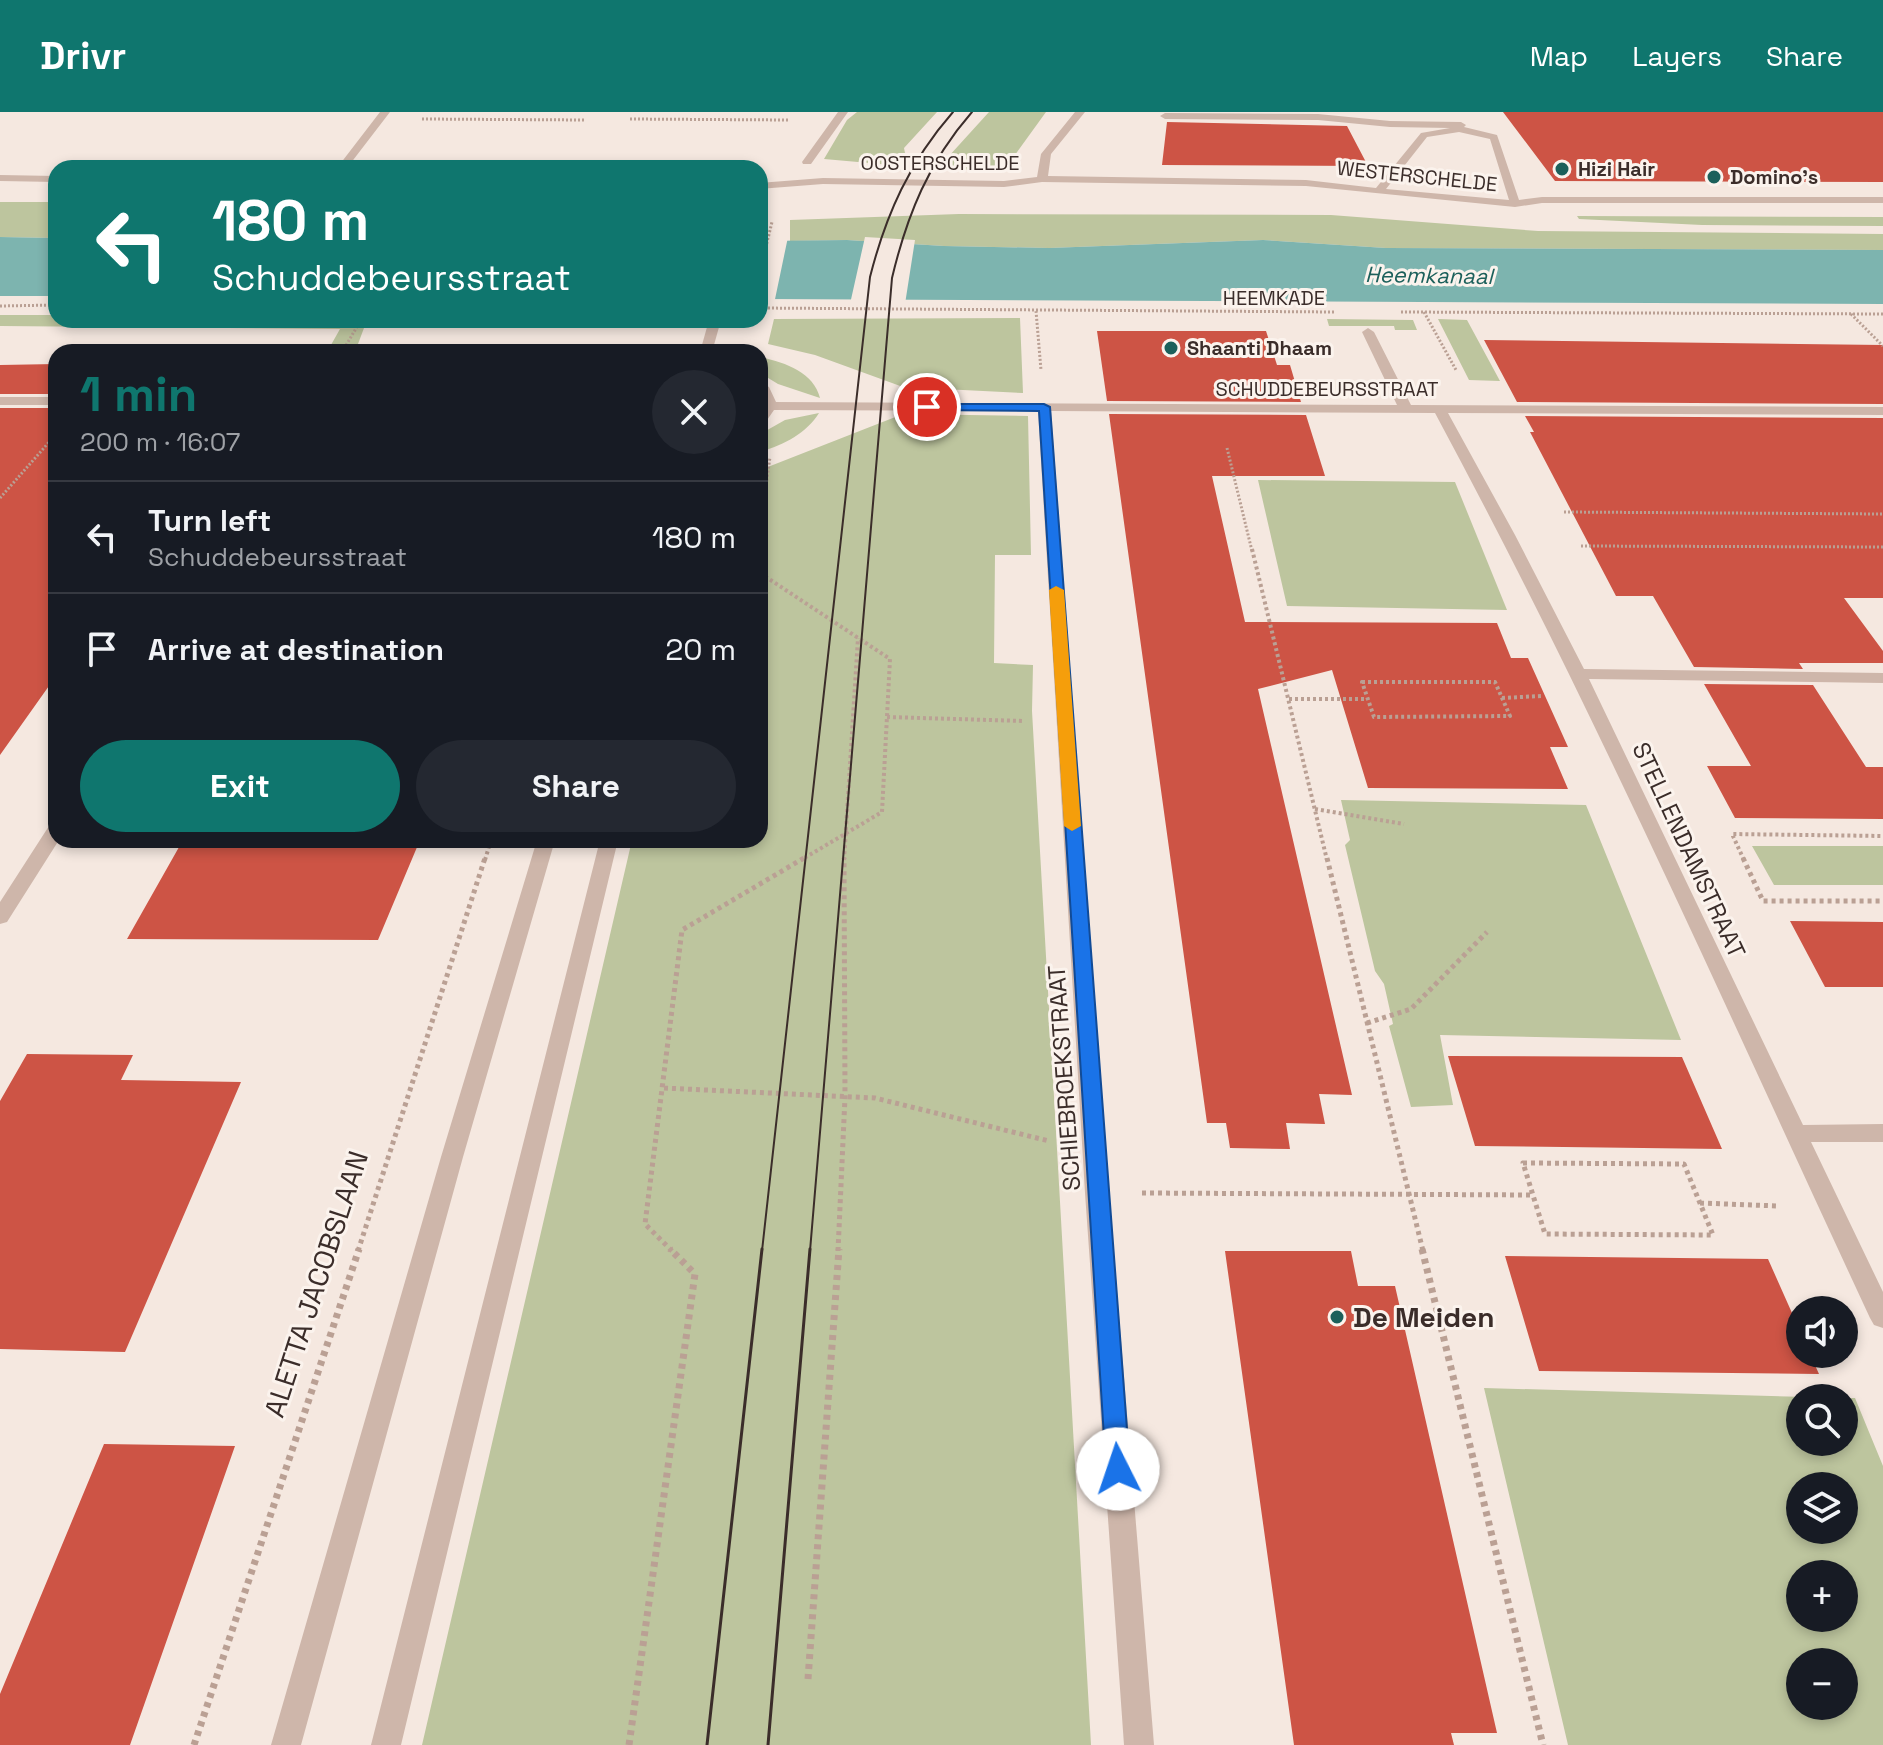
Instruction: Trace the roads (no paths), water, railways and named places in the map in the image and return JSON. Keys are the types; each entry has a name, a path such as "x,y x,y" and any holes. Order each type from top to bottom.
{"street":[{"path":"807,162 843,112"},
{"name":"OOSTERSCHELDE","path":"768,185 823,181 1004,184 1042,179 1046,154 1080,112"},
{"path":"1169,112 1165,116 1318,117 1460,127 1494,137 1515,204"},
{"path":"1298,112 1318,117"},
{"path":"1460,127 1464,112"},
{"path":"348,160 382,116"},
{"path":"1379,191 1424,135 1460,127"},
{"path":"0,178 48,179"},
{"name":"WESTERSCHELDE","path":"1042,179 1306,183 1515,204 1542,200 1883,200"},
{"path":"1368,332 1406,409"},
{"path":"768,396 771,406 768,410"},
{"path":"0,401 48,401"},
{"name":"SCHUDDEBEURSSTRAAT","path":"771,406 1883,411"},
{"name":"SCHIEBROEKSTRAAT","path":"1044,407 1097,1193 1139,1745"},
{"name":"STELLENDAMSTRAAT","path":"1439,409 1508,535 1578,674 1883,1318"},
{"path":"1578,674 1883,678"},
{"path":"0,917 48,842"},
{"path":"286,1745 448,1172 544,848"},
{"path":"386,1745 607,848"},
{"path":"1795,1134 1883,1133"}],"water":[{"path":"0,237 48,238 48,296 0,296"},
{"name":"Heemkanaal","path":"847,240 1049,248 1263,240 1386,248 1883,250 1883,304 768,299 768,241"}],"tram line":[{"path":"762,1251 870,277 901,189 924,150 953,112"},
{"path":"810,1251 892,278 905,232 932,169 972,112"},
{"path":"707,1745 762,1249"},
{"path":"768,1745 810,1249"}],"place":[{"name":"Hizi Hair","path":"1562,169"},
{"name":"Domino's","path":"1714,177"},
{"name":"Shaanti Dhaam","path":"1171,348"},
{"name":"De Meiden","path":"1337,1317"}]}
